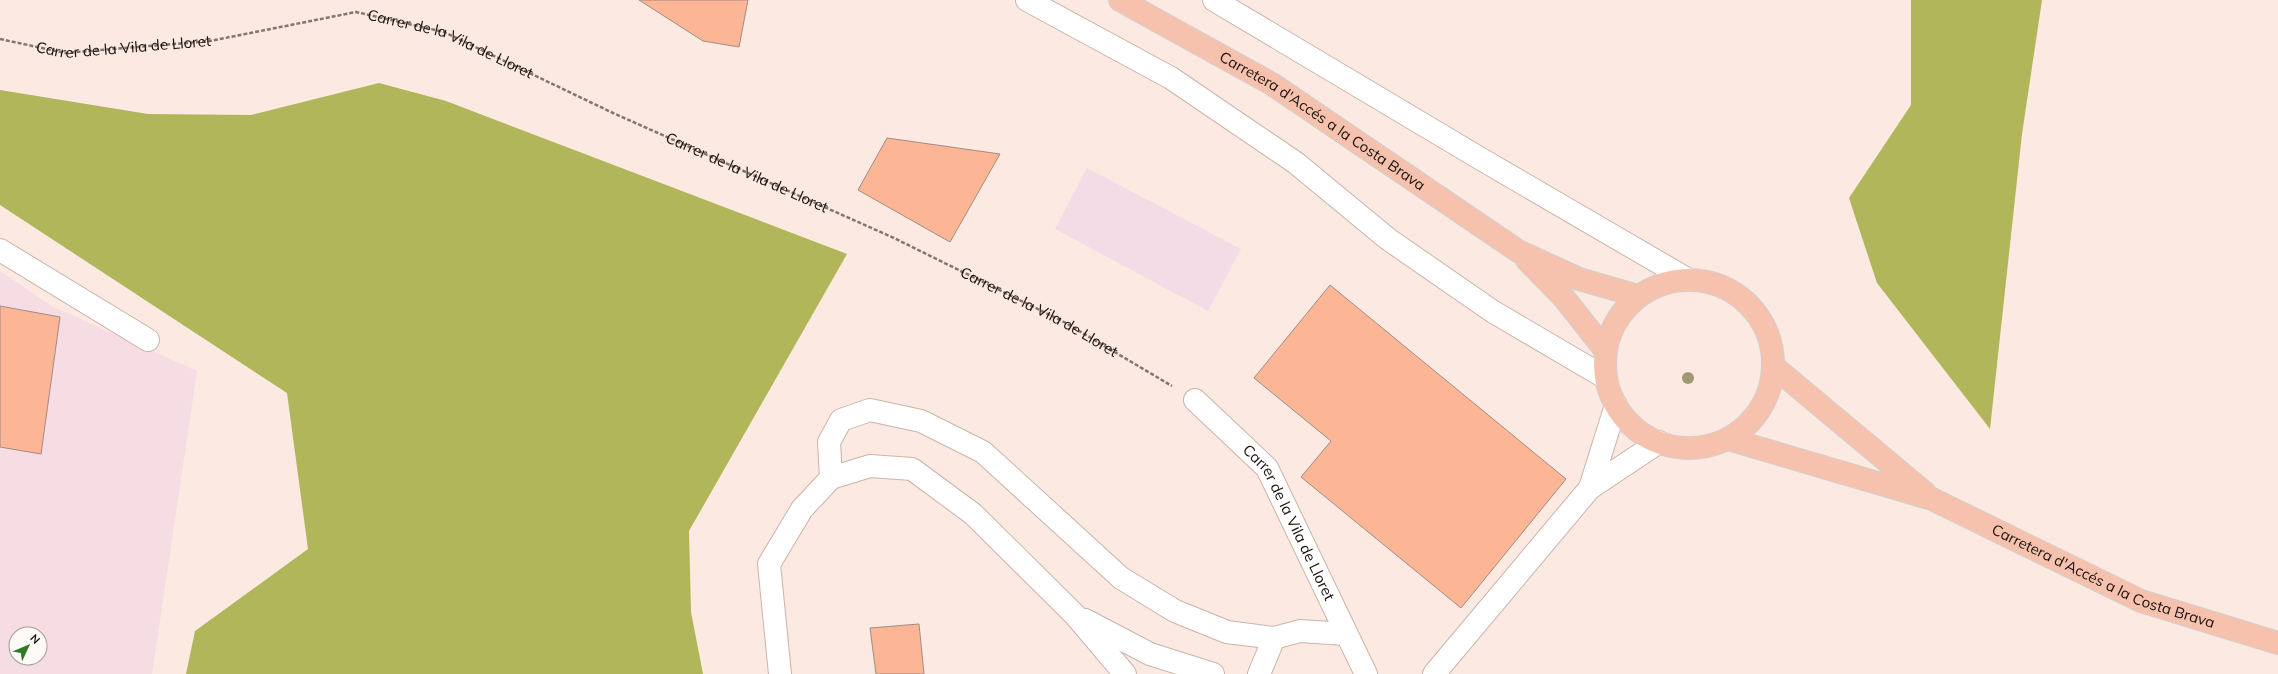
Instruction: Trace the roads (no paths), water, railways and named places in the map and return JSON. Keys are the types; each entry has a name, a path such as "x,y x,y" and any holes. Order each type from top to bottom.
{"main road":[{"name":"Carretera d'Accés a la Costa Brava","path":"1120,0 1272,84 1518,251 1579,279 1638,296"},
{"name":"Carretera d'Accés a la Costa Brava","path":"1518,251 1564,298 1606,351"},
{"path":"1687,279 1710,282 1731,290 1749,304 1768,332 1773,366 1771,386 1764,404 1752,420 1728,439 1714,444 1690,448 1659,442 1634,427 1616,405 1606,378 1606,351 1609,336 1616,320 1638,296 1661,284 1687,279"},
{"name":"Carretera d'Accés a la Costa Brava","path":"1773,366 1932,499"},
{"name":"Carretera d'Accés a la Costa Brava","path":"1728,439 1932,499 2141,601 2278,643"}],"street":[{"path":"1027,0 1171,78 1296,163 1388,239 1479,302 1606,378"},
{"path":"1214,0 1481,159 1687,279"},
{"path":"0,250 148,340"},
{"name":"Carrer de la Vila de Lloret","path":"1195,400 1266,468 1366,674"},
{"path":"1590,488 1616,405"},
{"path":"831,478 829,442 842,420 870,410 921,421 983,452 1121,578 1175,611 1228,632 1274,638 1300,631 1346,634"},
{"path":"1434,674 1590,488 1659,442"},
{"path":"780,674 769,564 802,509 831,478 870,466 912,469 973,514 1075,615 1125,674"},
{"path":"1075,615 1150,654 1213,674"},
{"path":"1260,674 1274,638"}]}
